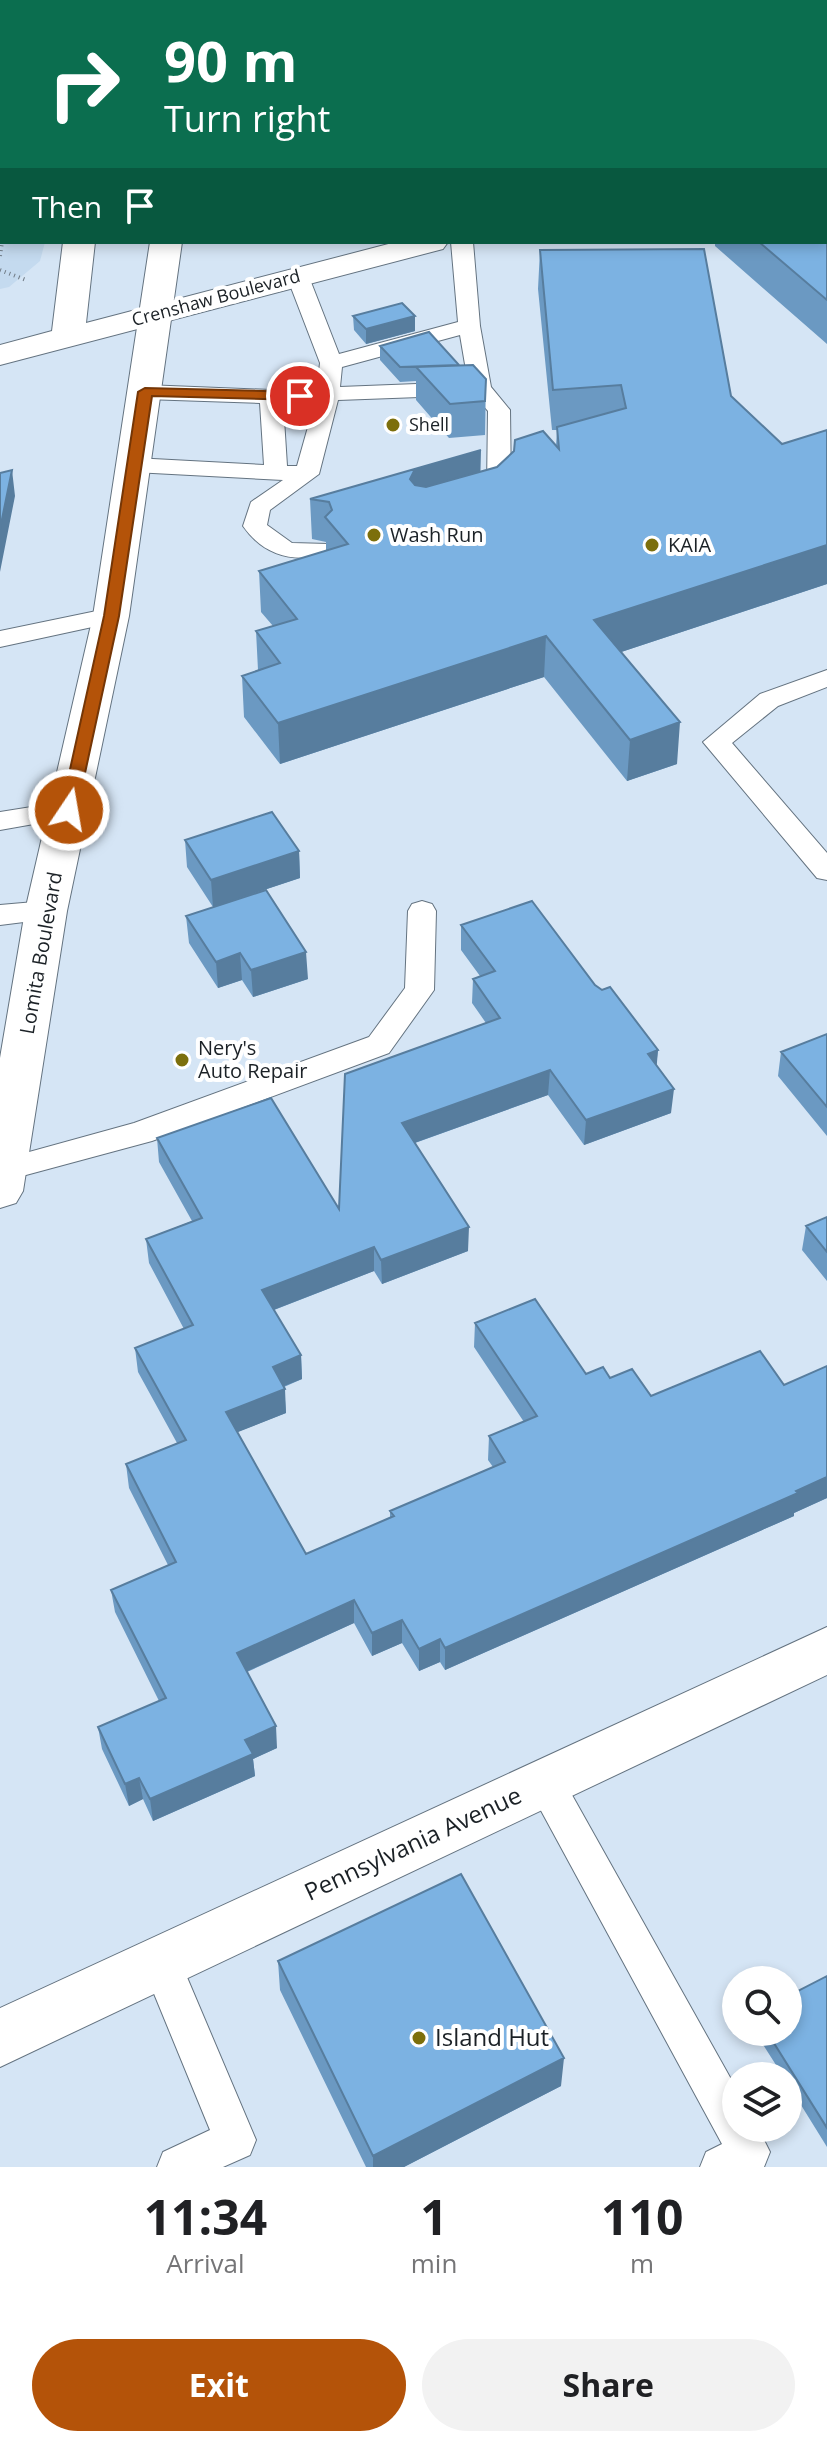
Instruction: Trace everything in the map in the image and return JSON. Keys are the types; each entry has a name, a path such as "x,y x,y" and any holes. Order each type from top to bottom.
{"main road":[{"path":"68,336 79,244"},
{"name":"Lomita Boulevard","path":"2,1181 8,1089 111,616 166,244"},
{"name":"Crenshaw Boulevard","path":"0,355 424,244"},
{"name":"Pennsylvania Avenue","path":"0,2038 827,1650"}],"lane":[{"path":"462,244 469,326 480,388 499,410 499,489 487,500 462,507"},
{"path":"298,277 331,363 328,394 307,474 259,507 255,526 273,545 298,553 319,549"},
{"path":"331,363 469,326"},
{"path":"145,392 271,397 480,388"},
{"path":"271,397 276,472"},
{"path":"134,465 307,474"},
{"path":"0,639 111,616"},
{"path":"827,678 769,700 716,742 827,871"},
{"path":"0,821 69,810"},
{"path":"0,915 46,911"},
{"path":"2,1181 379,1045 419,990 422,911"},
{"path":"545,1782 722,2103"},
{"path":"161,1962 235,2140 178,2167"},
{"path":"721,2167 749,2152 744,2142"}],"path":[{"path":"0,270 25,278 34,291"}],"shaded area":[{"path":"0,244 44,244 40,261 9,287 0,289"}],"building":[{"path":"761,244 827,244 827,300"},
{"name":"KAIA","path":"704,249 731,396 782,444 827,430 827,545 594,620 680,722 630,740 546,636 278,723 242,676 280,663 256,631 297,619 259,571 348,544 325,517 332,510 329,502 310,499 481,450 415,469 410,479 415,485 426,487 497,467 514,451 515,440 543,431 559,449 557,427 626,408 621,385 553,390 540,250"},
{"path":"402,303 415,316 366,329 353,316"},
{"path":"429,332 459,365 400,367 380,346"},
{"path":"473,365 486,379 485,401 450,404 416,367"},
{"path":"12,470 0,529 0,473"},
{"path":"272,812 299,851 211,880 185,840"},
{"path":"266,890 306,952 251,970 240,953 216,962 186,916"},
{"path":"532,901 595,985 602,990 610,987 658,1050 648,1054 674,1089 586,1120 550,1070 402,1123 469,1227 381,1260 374,1247 262,1290 301,1355 273,1367 285,1389 226,1412 306,1554 394,1516 390,1511 505,1462 489,1436 537,1416 475,1323 535,1299 586,1374 603,1367 610,1378 632,1369 651,1396 760,1351 784,1385 827,1366 827,1477 796,1491 798,1493 445,1648 440,1639 419,1649 402,1620 372,1633 354,1600 237,1653 276,1726 245,1740 253,1754 150,1799 139,1778 125,1784 98,1727 166,1698 111,1590 176,1562 126,1464 186,1440 135,1348 193,1325 146,1239 202,1218 157,1138 271,1098 339,1209 345,1074 500,1018 473,979 495,971 461,925"},
{"path":"827,1034 827,1107 781,1052"},
{"path":"827,1217 827,1252 806,1226"},
{"name":"Island Hut","path":"461,1874 564,2058 373,2156 278,1961"},
{"path":"827,1976 827,2128 802,2088 802,2062 786,2062 776,2046 802,2046 802,1989"}],"place":[{"name":"Shell","path":"393,425"},
{"name":"Wash Run","path":"374,535"},
{"name":"KAIA","path":"652,545"},
{"name":"Nery's Auto Repair","path":"182,1060"},
{"name":"Island Hut","path":"419,2038"}],"route":[{"path":"69,810 111,616 145,392 300,396"}]}
